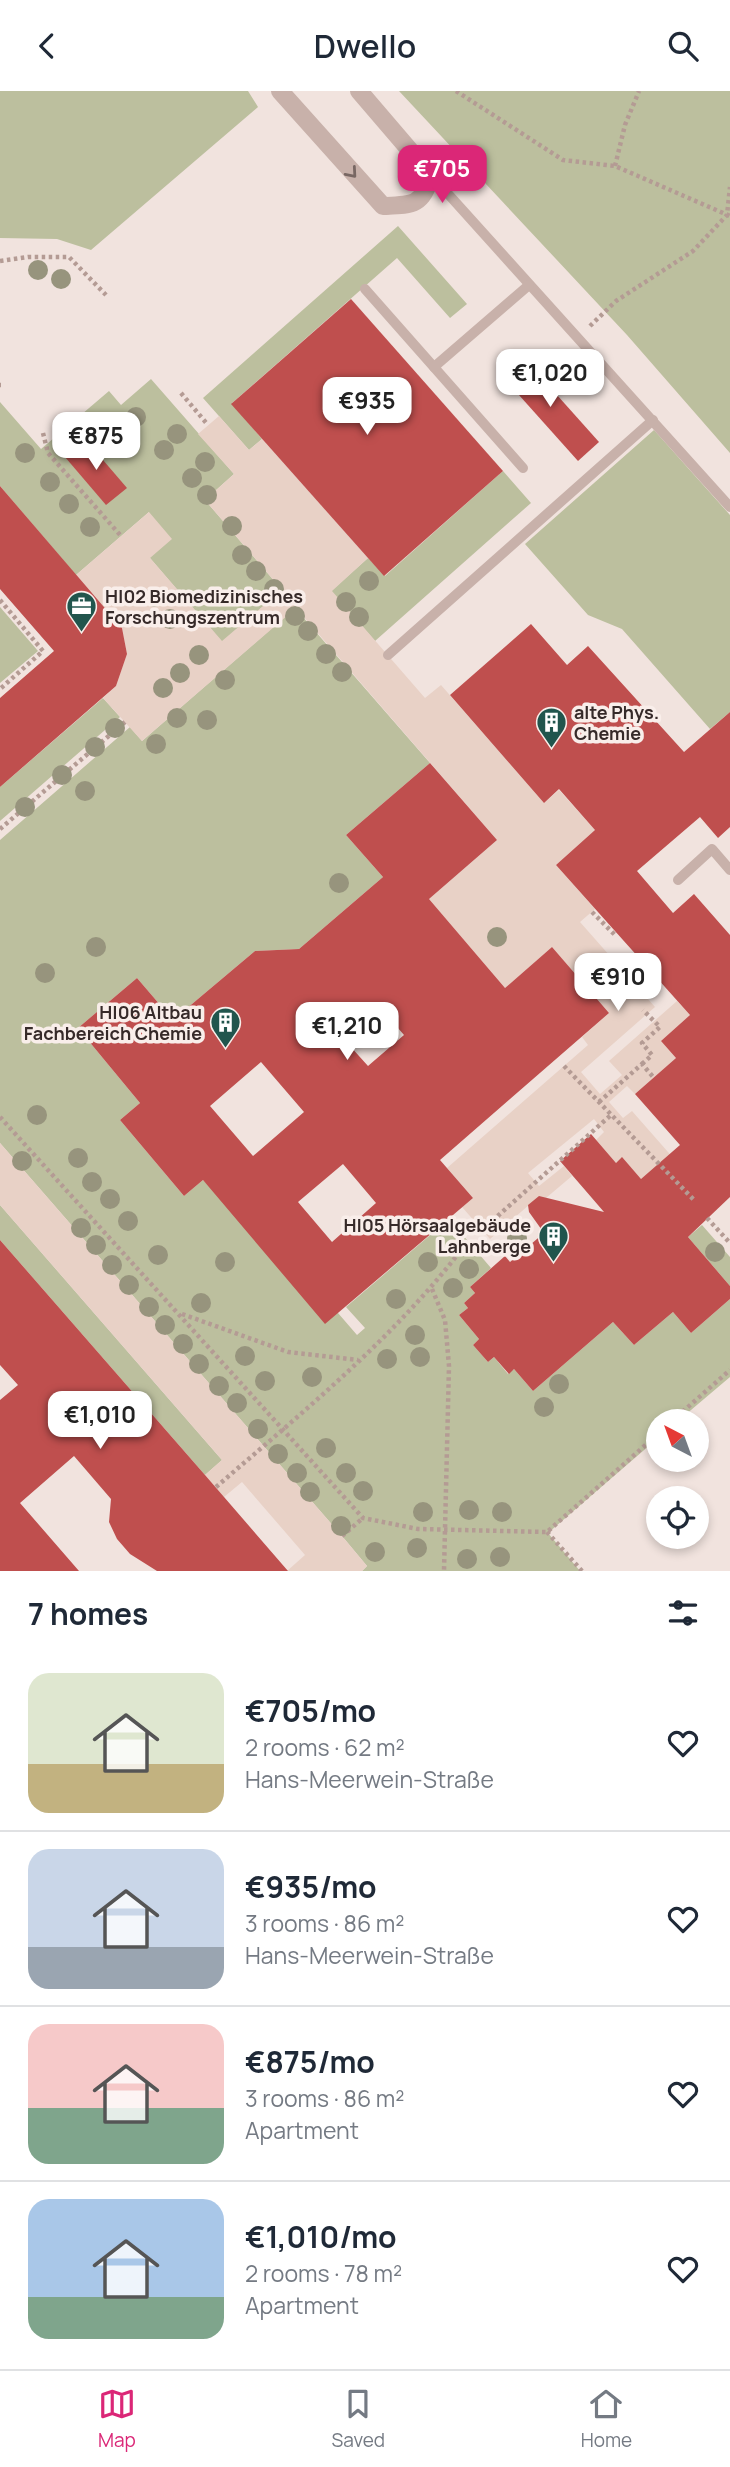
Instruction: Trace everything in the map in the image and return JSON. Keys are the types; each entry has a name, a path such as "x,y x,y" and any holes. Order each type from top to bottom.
{"street":[{"path":"280,91 383,206 411,205 426,194 431,175 359,91"}],"lane":[{"path":"431,175 730,507"},
{"path":"434,367 529,285"},
{"path":"365,289 523,468"},
{"path":"388,655 653,421"},
{"path":"678,880 712,849 730,870"}],"path":[{"path":"456,91 563,160 615,166 729,215"},
{"path":"615,166 625,125 639,91"},
{"path":"579,338 616,301 693,251 729,215 730,187"},
{"path":"0,261 28,257 69,257 106,295"},
{"path":"181,393 208,425"},
{"path":"43,433 48,453 121,536"},
{"path":"0,600 43,651 0,689"},
{"path":"0,829 125,722"},
{"path":"592,912 615,935"},
{"path":"599,1103 652,1055 642,1043 660,1027 643,1010"},
{"path":"642,1064 654,1078"},
{"path":"564,1066 695,1201"},
{"path":"482,1230 611,1115"},
{"path":"0,1117 363,1518 418,1529 547,1532 646,1444"},
{"path":"707,1218 730,1243"},
{"path":"216,1487 284,1429 432,1289 468,1241"},
{"path":"432,1289 445,1320 449,1366 444,1571"},
{"path":"181,1314 288,1352 358,1360"},
{"path":"686,1409 730,1370"},
{"path":"342,1536 363,1518"},
{"path":"547,1532 582,1571"}],"green space":[{"path":"0,91 248,91 258,107 91,250 57,239 0,238"},
{"path":"399,91 730,91 730,453 627,335"},
{"path":"398,226 467,304 450,318 397,258 232,403 262,439 249,450 203,398"},
{"path":"151,379 234,474 205,500 282,590 222,642 150,558 149,512 76,575 0,486 0,402 41,449 109,391 121,405"},
{"path":"654,430 730,515 730,712 710,729 622,629 588,615 525,544"},
{"path":"503,471 531,503 375,641 331,591 368,558 385,576"},
{"path":"0,607 38,651 0,683"},
{"path":"295,608 430,763 346,835 383,877 299,949 255,951 173,1020 137,978 78,1028 140,1103 120,1120 184,1196 203,1180 357,1335 365,1328 346,1307 449,1219 491,1268 470,1287 475,1293 464,1303 468,1308 459,1315 479,1339 473,1345 488,1362 494,1357 508,1374 514,1369 533,1391 613,1322 634,1345 673,1312 691,1333 730,1299 730,1377 692,1409 646,1409 646,1448 548,1533 580,1571 362,1571 367,1566 342,1536 0,1143 0,840 130,727 142,741"},
{"path":"103,698 120,717 0,821 0,787"},
{"path":"0,1205 222,1460 205,1475 0,1240"},
{"path":"702,1225 730,1257 730,1286 688,1237"}],"shaded area":[{"path":"219,416 249,450 262,439 368,558 332,591 425,698 441,685 544,803 559,790 595,830 556,865 595,909 580,922 655,1007 581,1072 600,1094 622,1075 609,1061 677,1001 690,1015 661,1041 676,1058 635,1094 627,1086 609,1102 623,1118 632,1111 704,1193 652,1170 641,1179 622,1158 616,1163 596,1140 604,1132 594,1119 528,1173 539,1186 564,1166 572,1176 546,1198 537,1198 490,1239 462,1207 473,1198 447,1168 588,1045 582,1037 609,1013 552,947 505,988 429,899 497,840 296,608 142,741 103,698 116,686 127,654 122,628 76,575 149,512 172,539 150,558 222,641 282,590 205,500 234,474 198,434"},
{"path":"0,1143 342,1536 367,1566 362,1571 287,1571 305,1555 242,1482 224,1497 205,1475 222,1460 0,1205"}],"building":[{"path":"351,299 503,471 384,576 231,404"},
{"path":"523,357 599,442 578,461 502,376"},
{"path":"85,439 127,488 106,505 65,457"},
{"name":"H|02 Biomedizinisches Forschungszentrum","path":"0,486 122,628 127,654 116,686 0,787 0,698 54,651 0,589"},
{"path":"531,624 567,665 588,646 684,752 730,712 730,827 718,838 700,817 637,871 673,913 694,894 730,935 730,1197 688,1237 730,1286 730,1299 691,1333 673,1312 634,1345 613,1322 533,1391 514,1369 509,1374 494,1357 488,1362 473,1345 479,1339 459,1315 468,1308 464,1303 475,1293 470,1287 505,1256 510,1262 544,1233 529,1212 528,1205 539,1196 604,1212 560,1161 591,1134 616,1163 622,1157 641,1179 680,1145 635,1094 676,1058 661,1041 690,1015 556,865 595,830 559,789 544,803 450,695"},
{"name":"H|06 Altbau Fachbereich Chemie","path":"430,763 497,840 429,899 505,988 552,947 609,1013 440,1160 473,1198 325,1324 203,1180 184,1196 120,1120 140,1103 78,1028 137,978 173,1020 255,951 299,949 383,877 346,835","holes":["378,1005 404,1035 368,1066 341,1036","261,1062 304,1112 253,1156 210,1106","343,1164 376,1203 332,1242 298,1202"]},
{"path":"0,1240 288,1571 157,1571 130,1554 117,1539 109,1522 111,1499 74,1456 20,1503 79,1571 0,1571 0,1400 18,1385 0,1365"}],"place":[{"name":"H|02 Biomedizinisches Forschungszentrum","path":"82,634"},
{"name":"alte Phys. Chemie","path":"551,750"},
{"name":"H|06 Altbau Fachbereich Chemie","path":"225,1050"},
{"name":"H|05 Hörsaalgebäude Lahnberge","path":"554,1263"}]}
